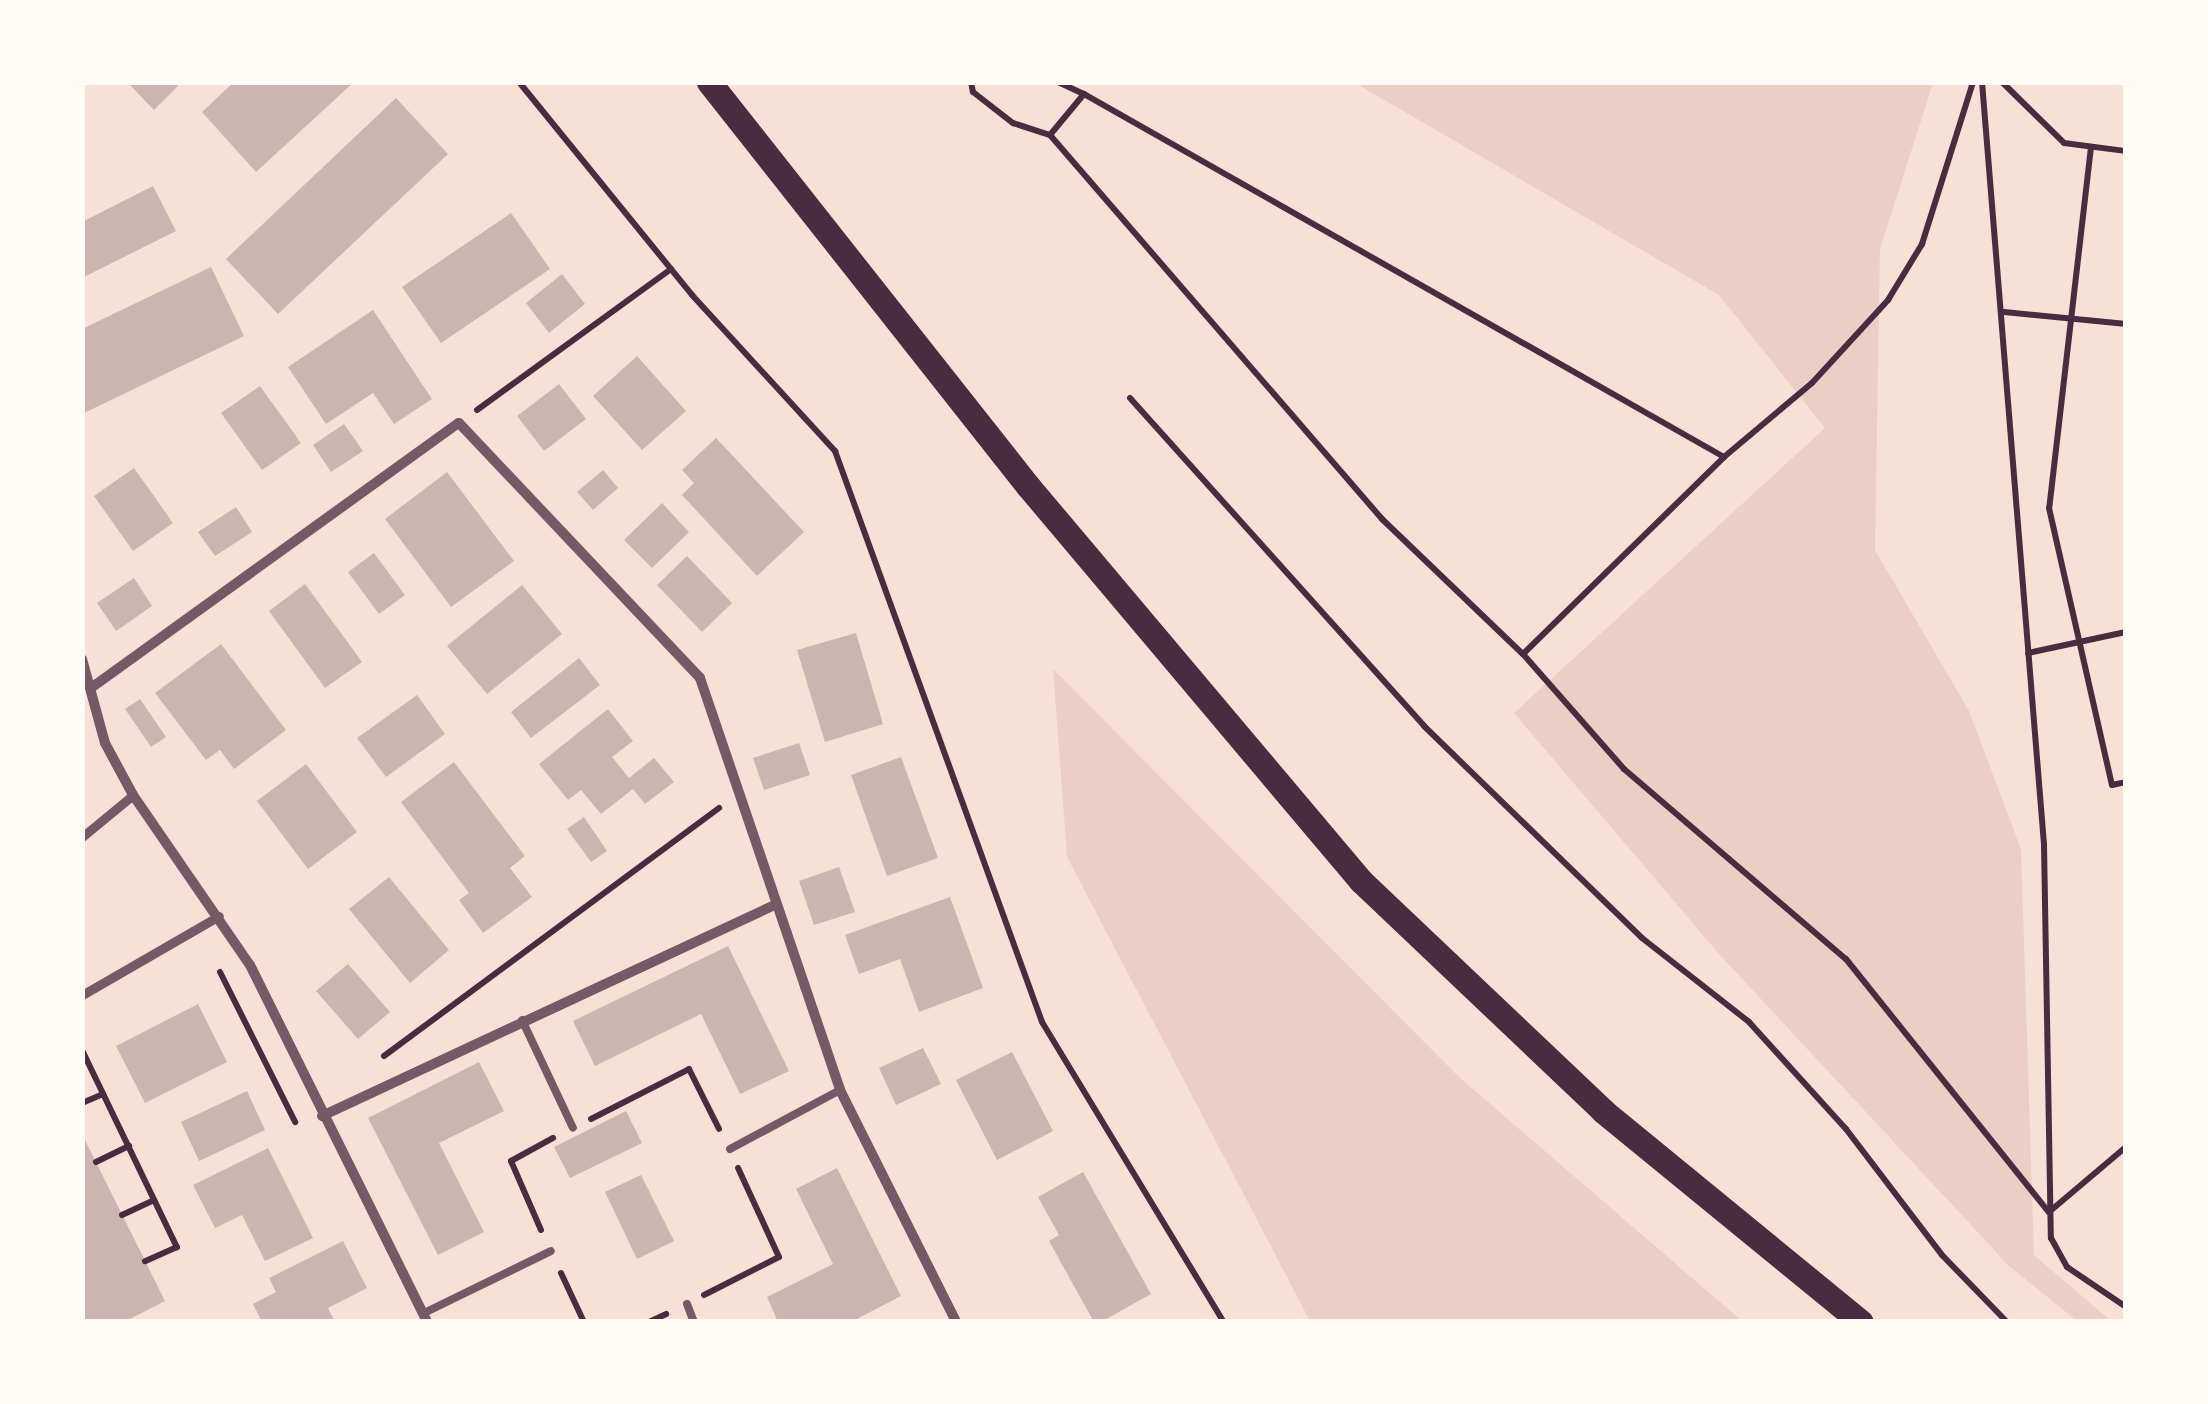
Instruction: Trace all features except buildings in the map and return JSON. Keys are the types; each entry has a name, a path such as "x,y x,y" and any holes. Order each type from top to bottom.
{"main road":[{"path":"710,82 1028,486 1361,880 1603,1111 1862,1322"}],"street":[{"path":"90,688 460,423 700,678 772,906 840,1090 956,1322"},
{"path":"82,659 105,743 132,795 250,965 425,1317"},
{"path":"82,838 132,795"},
{"path":"322,1116 772,906"},
{"path":"82,995 218,916"}],"lane":[{"path":"522,1020 573,1128"},
{"path":"730,1150 840,1090"},
{"path":"425,1317 551,1251"},
{"path":"686,1304 694,1322"}],"path":[{"path":"518,82 671,270 835,451 1042,1022 1224,1322"},
{"path":"971,82 973,92 1013,124 1050,135 1382,519 1523,654 1624,769 1846,958 2049,1212"},
{"path":"1058,82 1724,458"},
{"path":"1523,654 1724,458 1812,384 1888,300 1922,244 1973,82"},
{"path":"1982,82 2004,312 2044,845 2051,1238 2068,1267 2126,1307"},
{"path":"2002,82 2064,143 2126,151"},
{"path":"1050,135 1084,94"},
{"path":"2091,146 2049,508 2112,785 2126,782"},
{"path":"460,423 671,270"},
{"path":"2004,312 2126,324"},
{"path":"1130,398 1424,726 1642,938 1749,1022 1846,1129 1942,1255 2007,1322"},
{"path":"2028,653 2126,632"},
{"path":"348,1104 372,1064 706,812"},
{"path":"196,932 298,1128"},
{"path":"82,1050 177,1247 145,1261"},
{"path":"584,1322 511,1161 688,1069 779,1257 686,1304"},
{"path":"82,1103 103,1094"},
{"path":"96,1162 128,1146"},
{"path":"2049,1212 2126,1147"},
{"path":"122,1214 154,1200"}],"shaded area":[{"path":"1355,83 1933,83 1880,249 1875,550 1969,711 2021,849 2034,1255 2111,1321 2077,1321 2009,1266 1719,954 1514,713 1825,428 1719,295"},
{"path":"1053,669 1459,1077 1742,1321 1310,1321 1067,857"}]}
